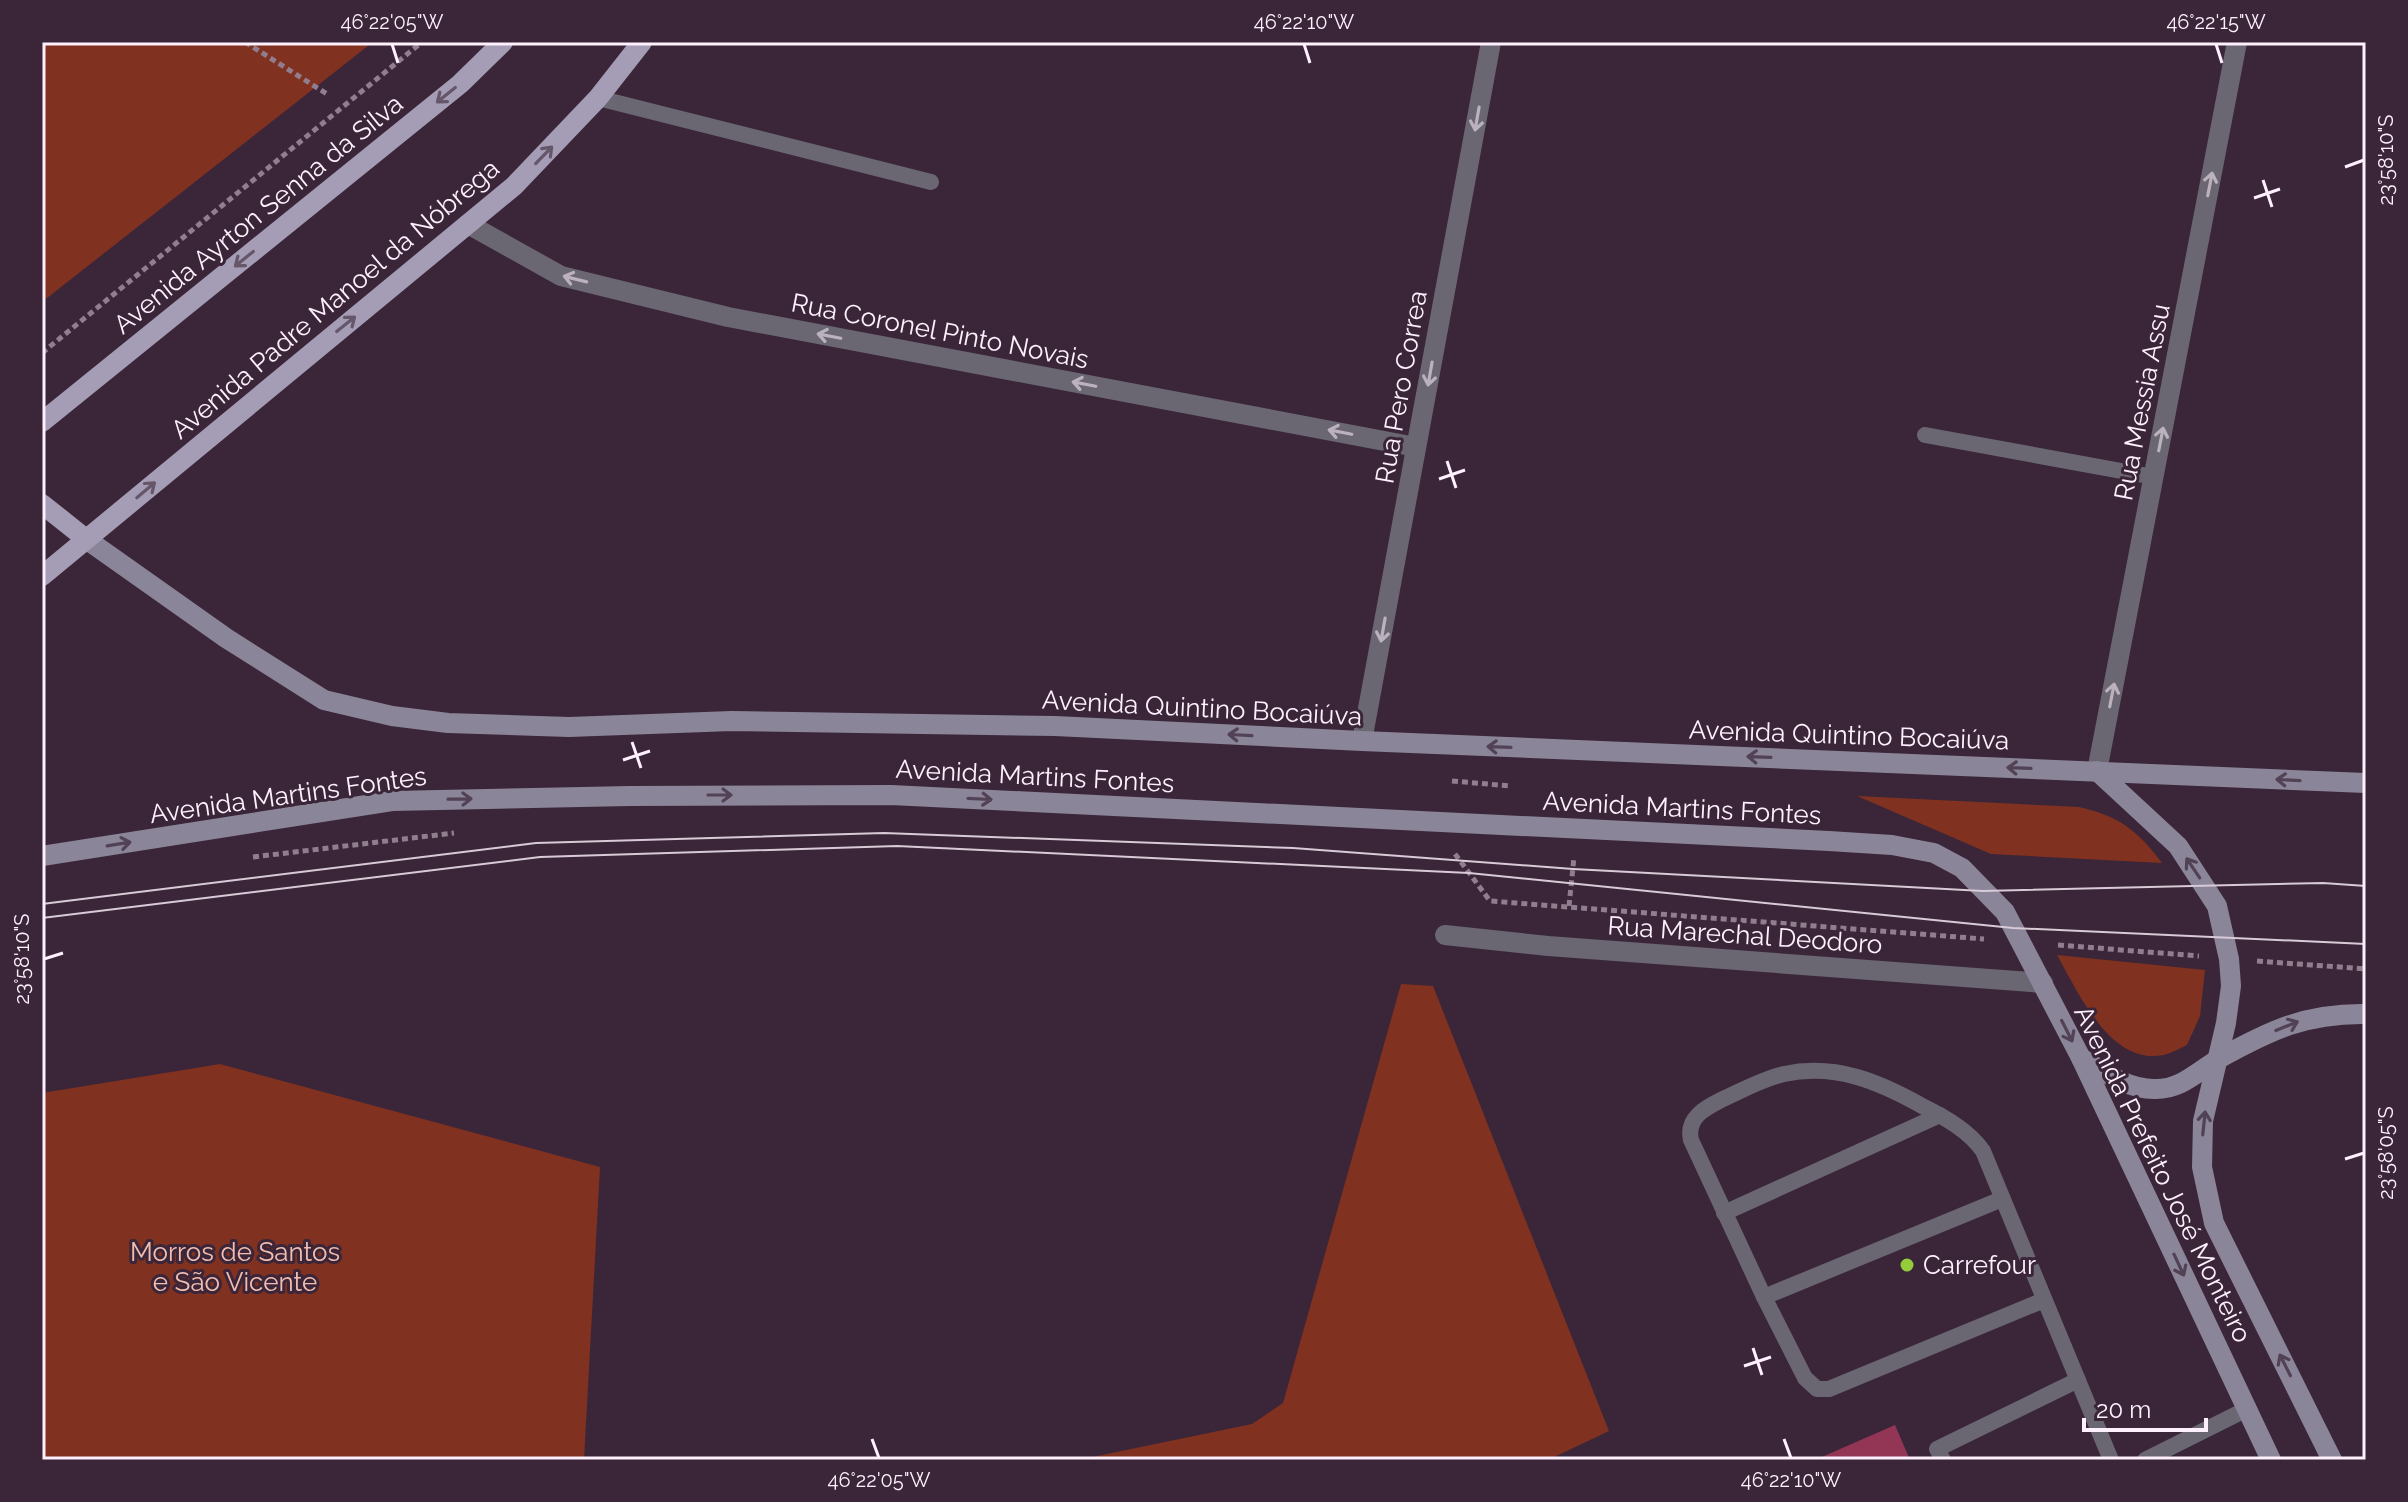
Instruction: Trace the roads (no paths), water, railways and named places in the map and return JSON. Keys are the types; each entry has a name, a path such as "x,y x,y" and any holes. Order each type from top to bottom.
{"main road":[{"name":"Avenida Ayrton Senna da Silva","path":"42,422 460,84 503,42"},
{"name":"Avenida Padre Manoel da Nóbrega","path":"42,576 514,186 598,98 642,42"},
{"path":"42,504 86,539"},
{"name":"Avenida Quintino Bocaiúva","path":"86,539 226,638 324,700 392,716 448,723 569,727 732,721 1039,725 2366,783"},
{"name":"Avenida Prefeito José Monteiro","path":"2097,771 2178,846 2217,906 2229,959 2231,986 2226,1023 2203,1121 2202,1167 2214,1223 2332,1460"},
{"name":"Avenida Martins Fontes","path":"42,856 392,801 891,795 1892,845 1934,853 1962,868 2005,912"},
{"name":"Avenida Prefeito José Monteiro","path":"2005,912 2081,1058 2271,1460"},
{"path":"2081,1058 2127,1085 2153,1089 2171,1087 2189,1080 2217,1060 2298,1021 2366,1014"}],"street":[{"name":"Rua Pero Correa","path":"1362,741 1491,42"},
{"name":"Rua Messia Assu","path":"2097,771 2237,42"},
{"name":"Rua Coronel Pinto Novais","path":"468,224 561,276 728,317 1416,447"},
{"name":"Rua Marechal Deodoro","path":"1445,935 1548,946 2043,983"}],"lane":[{"path":"598,98 931,182"},
{"path":"1925,435 2154,477"},
{"path":"2044,1300 1822,1390 1809,1384 1724,1213 1691,1140 1690,1126 1703,1109 1759,1083 1784,1074 1815,1071 1851,1075 1884,1084 1940,1115 1974,1139 1983,1151 2111,1460"},
{"path":"1724,1213 1940,1115"},
{"path":"1764,1297 2002,1199"},
{"path":"1943,1460 1937,1449 2078,1380"},
{"path":"2145,1460 2247,1409"}],"tram line":[{"path":"42,904 536,843 884,833 1293,848 1573,869 1983,891 2323,883 2366,886"},
{"path":"42,918 540,857 897,846 1469,873 2013,928 2366,944"}],"place":[{"name":"Carrefour","path":"1907,1265"}],"park label":[{"name":"Morros de Santos e São Vicente","path":"235,1267"}]}
